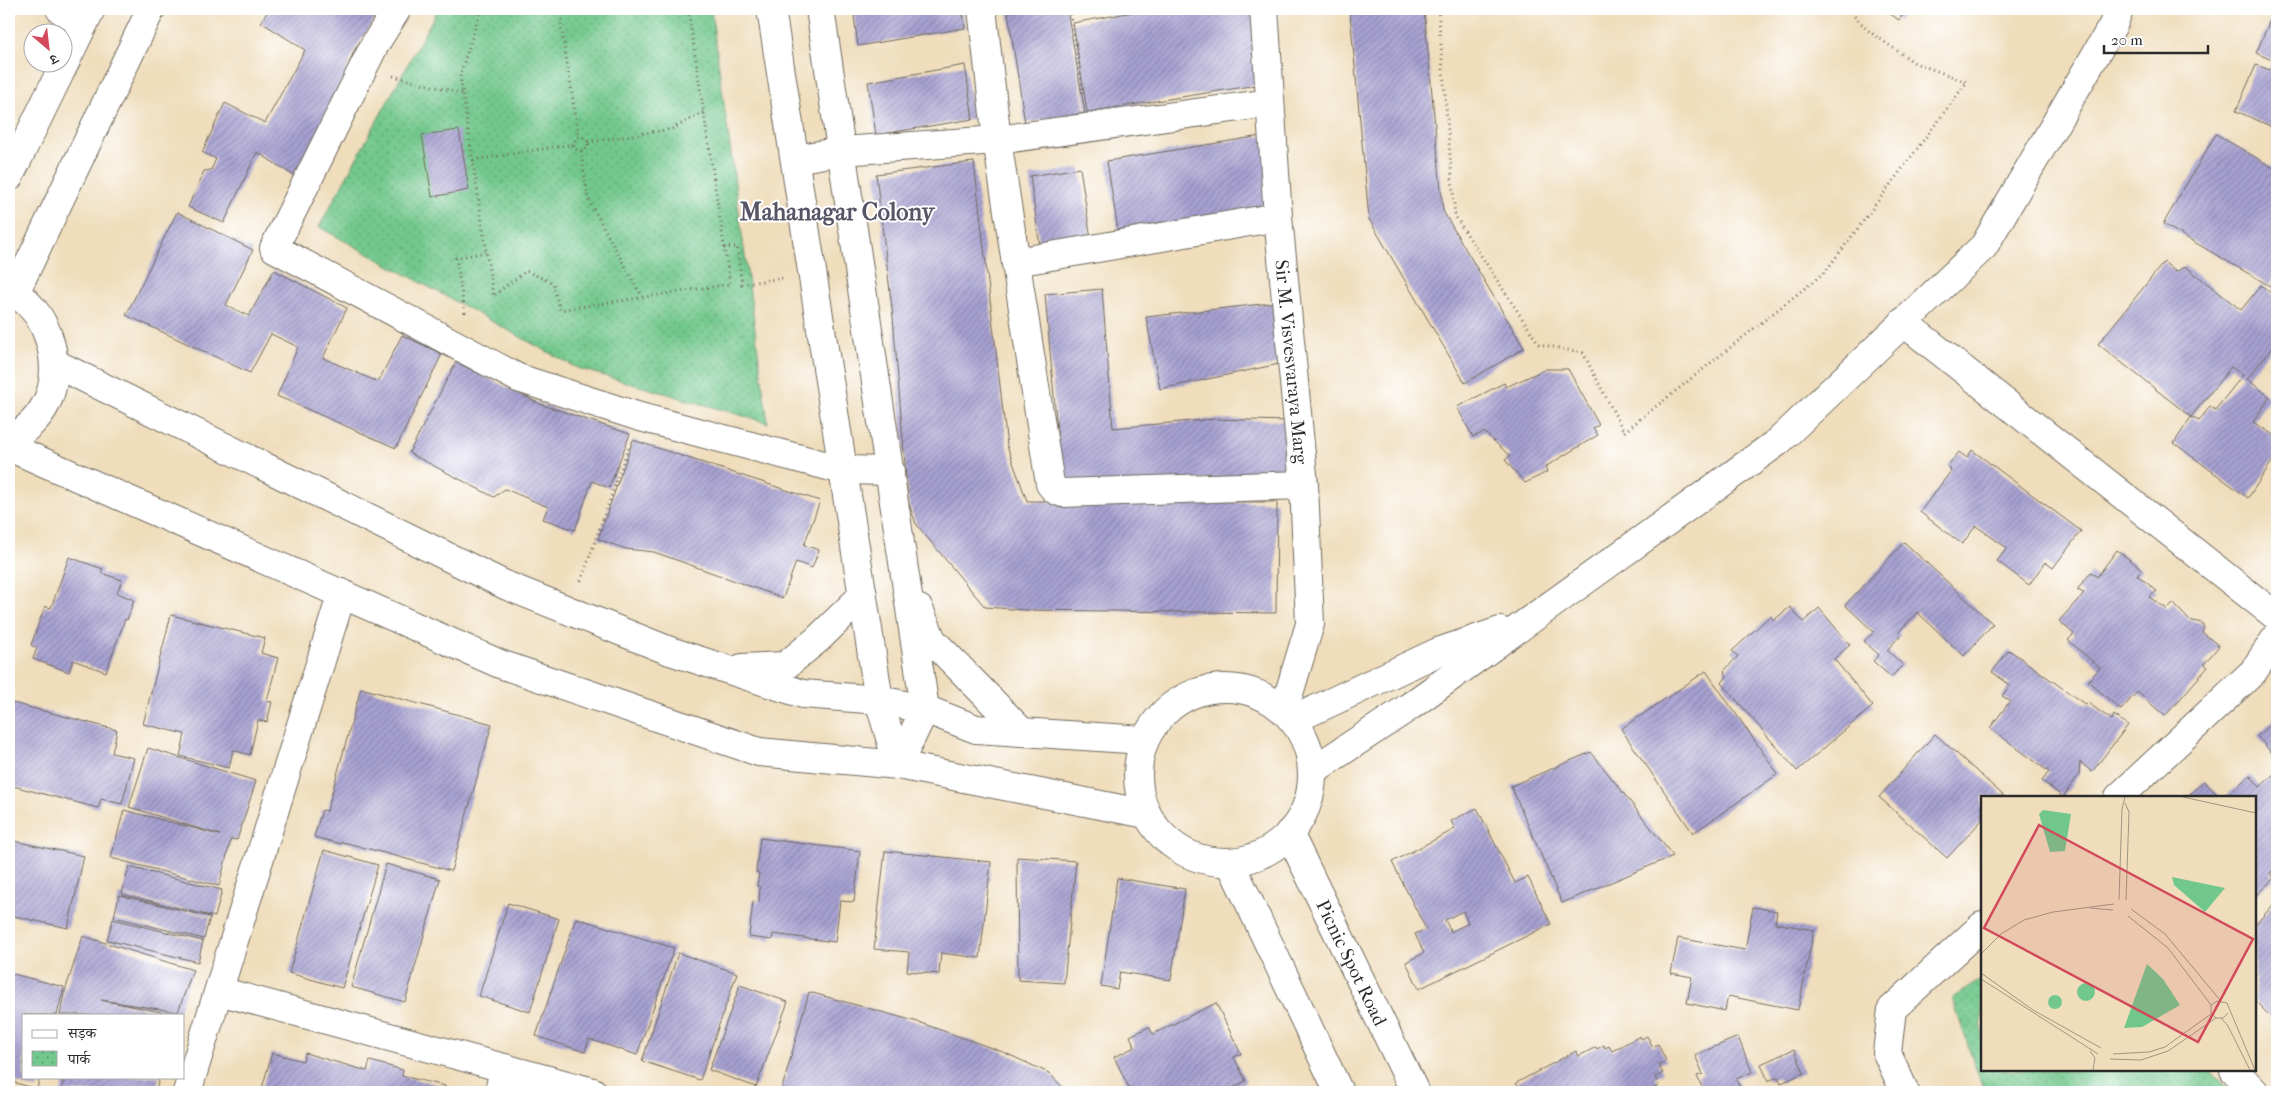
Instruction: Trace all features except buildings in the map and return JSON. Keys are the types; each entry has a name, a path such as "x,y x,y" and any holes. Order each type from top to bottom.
{"street":[{"path":"9,177 87,17 60,9"},
{"path":"9,442 32,426 49,396 54,363 44,324 26,302 12,292 151,9"},
{"path":"397,9 375,44 274,248 518,378 640,417 843,470 890,471"},
{"path":"771,9 879,700 898,766"},
{"path":"820,9 925,709 898,766"},
{"path":"982,9 997,140 1050,484 1055,490 1062,493 1304,485"},
{"name":"Sir M. Visvesvaraya Marg","path":"1264,9 1278,217 1304,485 1310,624 1288,715"},
{"path":"1312,771 1410,707 1779,441 1984,246 2113,25 2120,9"},
{"path":"795,159 842,151 997,140 1270,103"},
{"path":"1016,262 1278,217"},
{"path":"1903,322 2277,617"},
{"path":"54,363 505,585 670,651 803,694 879,700 925,709 976,729 1144,740"},
{"path":"9,447 500,664 759,752 898,766 1146,814"},
{"path":"905,575 932,640 1022,732"},
{"path":"187,1092 342,593"},
{"path":"726,669 785,666 818,639 863,595"},
{"path":"1288,715 1438,652 1527,621"},
{"path":"2120,796 2253,672 2277,636"},
{"path":"1234,688 1260,695 1288,715 1307,744 1312,771 1310,794 1302,815 1289,833 1272,848 1251,858 1230,862 1204,860 1180,850 1161,834 1146,814 1138,790 1138,765 1144,740 1159,717 1180,699 1206,689 1234,688"},
{"name":"Picnic Spot Road","path":"1289,833 1415,1092"},
{"path":"1230,862 1339,1092"},
{"path":"1905,1092 1887,1053 1892,1008 1981,927"},
{"path":"218,991 501,1080 593,1092"},
{"path":"2235,1071 2255,1092"}],"path":[{"path":"481,9 460,75 493,296 526,271 553,283 560,310 730,284 688,9"},
{"path":"564,9 561,26 579,136"},
{"path":"1070,9 1088,128"},
{"path":"1438,9 1456,216 1539,344 1583,353 1624,432 1825,272 1967,82 1915,63 1870,32 1846,9"},
{"path":"385,74 464,94"},
{"path":"588,142 672,129 704,112"},
{"path":"579,136 585,138 588,142"},
{"path":"579,136 575,138 573,144 576,150 581,151 587,148 588,142"},
{"path":"473,160 573,144"},
{"path":"581,151 588,199 642,297"},
{"path":"724,248 737,247 742,284 813,274"},
{"path":"472,352 456,258 486,252"},
{"path":"570,611 640,417"}],"green space":[{"path":"438,9 711,9 768,423 577,368 319,227"},
{"path":"1981,980 1981,1071 2211,1071 2232,1092 1984,1092 1952,998"}],"district":[{"name":"Mahanagar Colony","path":"837,212"}]}
